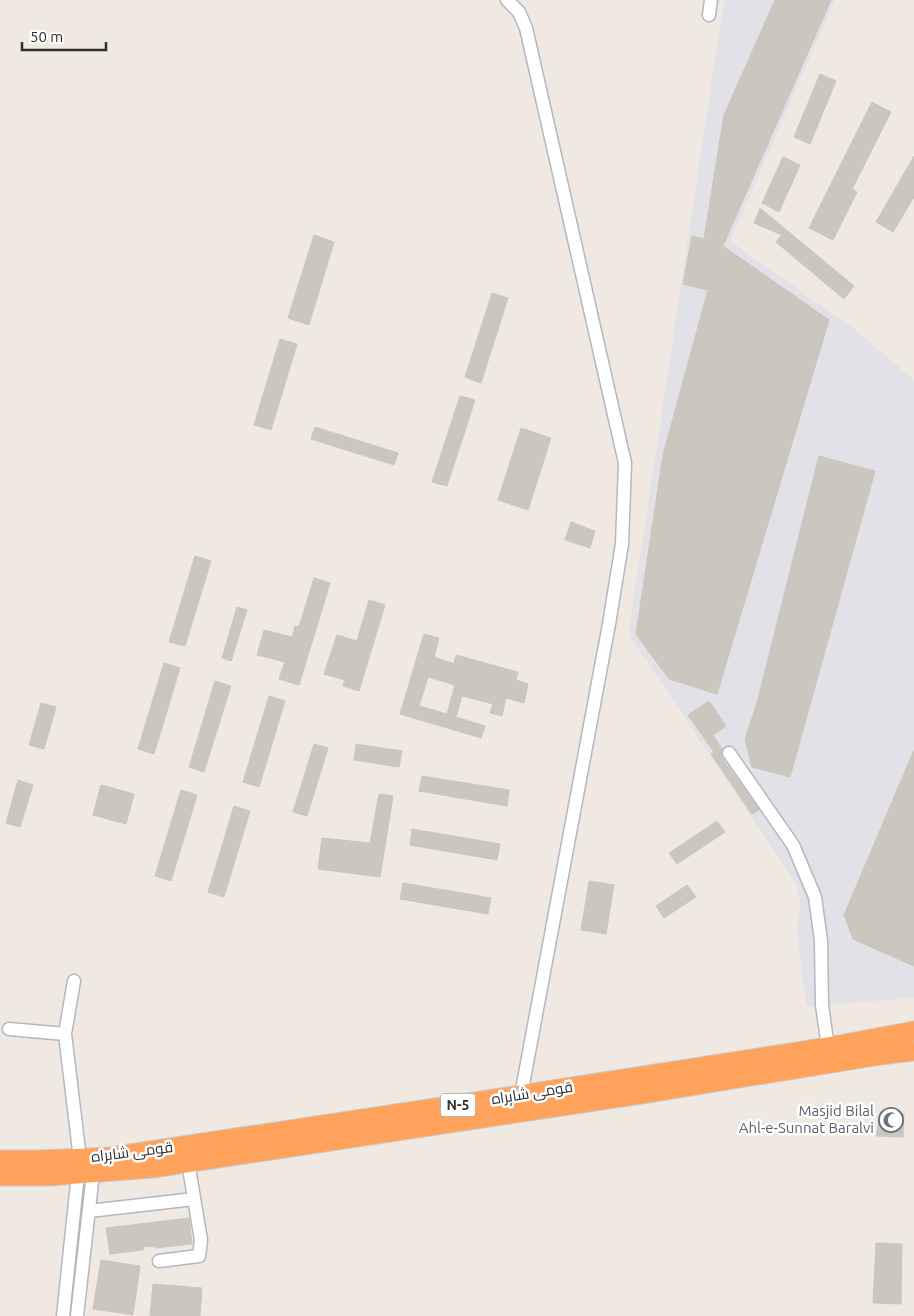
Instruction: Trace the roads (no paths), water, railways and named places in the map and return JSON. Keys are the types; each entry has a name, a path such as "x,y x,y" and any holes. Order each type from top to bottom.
{"highway":[{"name":"قومی شاہراہ","path":"0,1176 50,1176 84,1168 110,1157 828,1047 914,1031"},
{"name":"قومی شاہراہ","path":"0,1160 84,1168 188,1162 914,1051"}],"street":[{"path":"709,15 711,0"},
{"path":"509,1 519,12 526,28 625,463 622,544 609,624 521,1095"},
{"path":"729,752 793,845 815,897 821,941 822,1005 828,1047"},
{"path":"74,981 65,1034 89,1211 77,1316"},
{"path":"9,1029 65,1034"},
{"path":"159,1261 199,1256 201,1240 188,1162"},
{"path":"63,1316 84,1168"},
{"path":"89,1211 194,1199"}],"place":[{"name":"Masjid Bilal Ahl-e-Sunnat Baralvi","path":"891,1120"}]}
